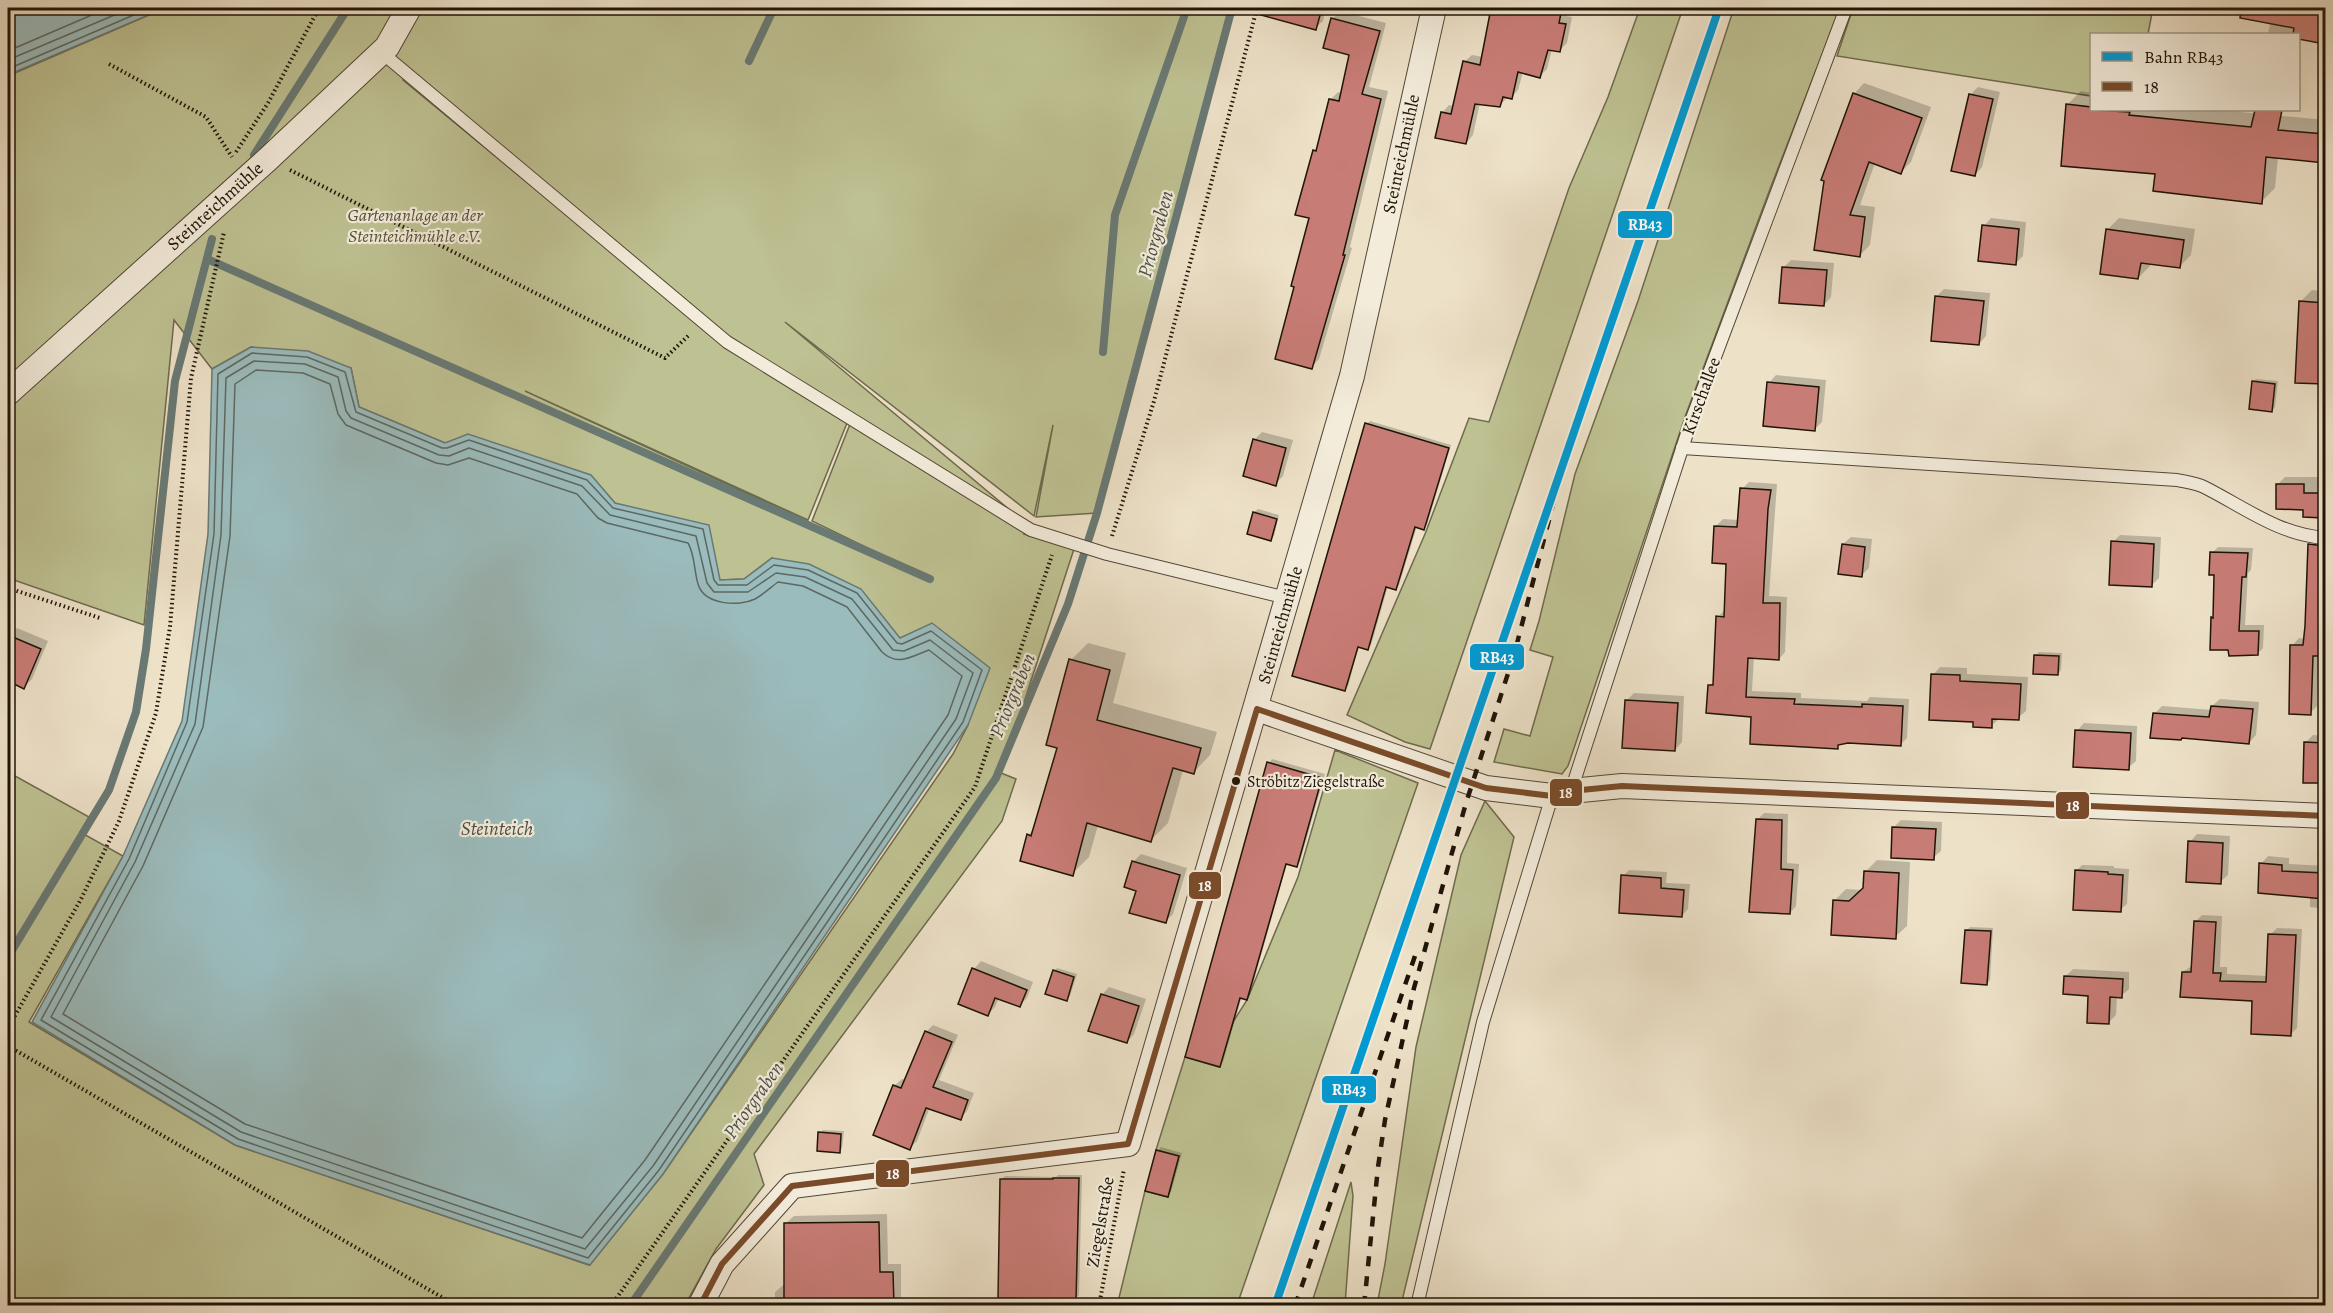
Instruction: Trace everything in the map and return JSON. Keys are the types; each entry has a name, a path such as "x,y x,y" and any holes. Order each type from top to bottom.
{"street":[{"name":"Steinteichmühle","path":"8,393 268,159 387,47 408,8"},
{"name":"Steinteichmühle","path":"1128,1144 1257,709 1352,376 1434,8"},
{"path":"1257,709 1486,788 1562,793 1622,786 2325,816"},
{"path":"700,1305 722,1264 792,1186 1128,1144"}],"lane":[{"name":"Kirschallee","path":"1417,1305 1483,1022 1682,448 1846,8"},
{"path":"381,52 728,342 1031,530 1102,552 1287,598"},
{"path":"1682,448 2177,480 2202,486 2295,534 2325,538"}],"path":[{"path":"228,167 232,157 268,103 319,8"},
{"path":"1102,552 1154,401 1257,8"},
{"path":"109,64 206,117 232,157"},
{"path":"268,159 665,358 703,321"},
{"path":"8,1028 81,899 119,821 156,713 170,627 191,378 225,224"},
{"path":"611,1305 975,787 1062,540"},
{"path":"8,588 100,618"},
{"path":"8,1046 457,1305"},
{"name":"Ziegelstraße","path":"1099,1305 1128,1144"}],"green space":[{"name":"Gartenanlage an der Steinteichmühle e.V.","path":"165,8 1229,8 1097,513 1036,517 1053,425 1034,516 785,322 1029,526 1024,534 1074,549 1001,773 1016,779 1002,821 754,1154 764,1185 716,1249 685,1305 8,1305 8,772 89,817 80,832 123,856 29,1022 235,1145 589,1265 663,1174 953,754 968,725 898,641 772,558 744,579 720,580 615,503 590,475 445,443 359,407 351,368 251,347 212,369 174,320 144,625 8,578 8,76","holes":["407,71 726,337 852,419 812,521 921,574 525,391 808,520 847,423 724,345 403,80"]},
{"path":"1640,8 1683,8 1430,749 1405,742 1347,715 1425,534 1469,418 1489,422 1569,188 1608,97"},
{"path":"1734,8 1852,8 1816,70 1770,189 1685,417 1568,766 1562,774 1494,762 1504,729 1530,736 1553,657 1530,650 1575,474 1638,301"},
{"path":"1853,8 2153,8 2148,33 2090,33 2090,96 1837,56"},
{"path":"1335,750 1418,783 1237,1305 1117,1306 1145,1191 1168,1197 1179,1156 1156,1150 1185,1057 1219,1067 1233,1022 1247,1000 1298,877"},
{"path":"1485,801 1514,837 1401,1305 1377,1305 1416,1047 1461,855"},
{"path":"1351,1182 1353,1196 1345,1305 1311,1305"}],"water":[{"path":"8,8 165,8 8,75"},
{"name":"Steinteich","path":"251,347 308,351 351,368 359,407 445,443 468,434 591,475 615,503 709,525 720,580 744,579 772,558 809,564 861,589 900,638 932,623 990,668 968,725 663,1174 590,1265 235,1145 32,1022 123,856 182,721 208,534 212,369"}],"building":[{"path":"1257,8 1322,8 1316,30 1257,14"},
{"path":"1491,8 1562,8 1559,23 1566,24 1560,52 1548,50 1540,78 1518,72 1512,99 1503,97 1500,107 1475,104 1466,144 1435,138 1441,112 1451,114 1463,61 1480,65"},
{"path":"2241,8 2325,8 2325,44 2300,39 2300,33 2293,33 2294,28 2240,18"},
{"path":"1331,18 1380,31 1362,94 1381,99 1343,255 1345,255 1312,369 1275,359 1309,218 1295,215 1313,150 1316,151 1329,99 1339,101 1349,55 1323,48"},
{"path":"1853,93 1922,118 1901,174 1869,162 1850,215 1865,217 1860,257 1814,250 1824,181 1821,180"},
{"path":"1969,94 1993,99 1975,176 1951,171"},
{"path":"2066,104 2090,107 2090,111 2130,112 2129,115 2251,127 2255,111 2282,111 2278,130 2325,134 2325,163 2266,157 2262,204 2153,191 2155,174 2061,166"},
{"path":"1982,225 2019,229 2016,265 1978,261"},
{"path":"2106,229 2184,240 2180,268 2141,263 2138,279 2100,274"},
{"path":"1782,267 1827,270 1824,306 1779,303"},
{"path":"1935,296 1984,301 1979,345 1931,341"},
{"path":"2299,301 2325,303 2325,384 2295,383"},
{"path":"2252,381 2275,384 2272,412 2249,409"},
{"path":"1767,382 1819,387 1815,431 1763,426"},
{"path":"1365,423 1449,448 1424,530 1415,527 1396,590 1386,587 1368,650 1358,647 1345,691 1292,676"},
{"path":"1253,439 1286,448 1276,486 1243,476"},
{"path":"2276,484 2304,484 2304,493 2323,493 2323,518 2303,517 2303,510 2276,509"},
{"path":"1740,488 1771,490 1763,603 1780,603 1779,660 1748,658 1746,697 1795,699 1794,704 1903,706 1901,746 1848,743 1838,745 1838,749 1750,744 1751,717 1706,713 1708,685 1713,685 1716,616 1724,617 1726,564 1712,563 1714,526 1737,527"},
{"path":"1253,512 1277,519 1271,541 1247,534"},
{"path":"2111,541 2154,544 2152,587 2109,585"},
{"path":"1842,544 1865,547 1862,577 1838,574"},
{"path":"2308,544 2325,546 2325,656 2313,656 2311,715 2289,714 2290,645 2303,645"},
{"path":"2210,552 2248,553 2246,577 2242,577 2239,631 2259,631 2258,655 2229,656 2228,650 2210,650 2214,575 2209,575"},
{"path":"8,635 41,649 24,689 8,681"},
{"path":"2034,655 2059,656 2058,675 2033,674"},
{"path":"1069,659 1110,670 1097,720 1201,748 1194,774 1173,768 1151,842 1087,823 1073,876 1020,861 1027,834 1031,836 1057,748 1046,745"},
{"path":"1931,674 1960,675 1960,681 2021,684 2019,720 1992,719 1992,728 1973,727 1973,722 1929,720"},
{"path":"1625,700 1678,703 1675,751 1622,748"},
{"path":"2211,706 2253,709 2249,744 2182,738 2181,740 2150,738 2153,713 2209,717"},
{"path":"2075,730 2131,733 2129,770 2073,767"},
{"path":"2304,742 2325,743 2325,783 2303,783"},
{"path":"1267,762 1322,778 1297,867 1286,864 1247,1000 1240,998 1220,1067 1185,1057"},
{"path":"1756,819 1782,820 1781,869 1793,870 1790,914 1749,912"},
{"path":"1892,827 1936,829 1934,860 1891,858"},
{"path":"2188,841 2223,843 2221,884 2186,882"},
{"path":"1132,861 1180,875 1166,923 1129,913 1136,891 1124,887"},
{"path":"2259,863 2282,865 2282,871 2325,873 2324,899 2258,893"},
{"path":"2075,870 2123,875 2121,912 2073,910"},
{"path":"1864,871 1899,873 1896,939 1831,935 1833,900 1849,901 1863,888"},
{"path":"1621,875 1661,878 1661,888 1684,890 1682,917 1619,913"},
{"path":"2194,921 2216,922 2213,973 2221,973 2220,981 2266,982 2268,934 2296,935 2291,1036 2251,1034 2252,1001 2180,997 2182,972 2191,972"},
{"path":"1965,930 1991,931 1987,985 1961,983"},
{"path":"972,968 1027,990 1020,1007 995,998 988,1016 958,1004"},
{"path":"1053,970 1074,977 1067,1001 1045,994"},
{"path":"2064,976 2123,979 2122,998 2110,997 2109,1024 2087,1023 2088,996 2063,994"},
{"path":"1101,994 1139,1006 1127,1043 1088,1031"},
{"path":"925,1031 952,1042 933,1087 968,1100 961,1120 926,1108 910,1150 873,1135 893,1085 901,1088"},
{"path":"818,1132 841,1134 840,1153 817,1151"},
{"path":"1156,1150 1179,1156 1168,1197 1145,1191"},
{"path":"1079,1178 1076,1300 998,1298 1000,1179"},
{"path":"879,1222 880,1272 893,1272 894,1305 784,1305 784,1223"}],"waterway":[{"path":"254,155 348,8"},
{"path":"749,61 774,8"},
{"path":"1103,352 1115,215 1187,8"},
{"name":"Priorgraben","path":"630,1306 996,778 1068,604 1097,513 1232,8"},
{"path":"8,957 109,790 136,712 146,649 175,381 212,239"},
{"path":"207,259 930,579"}],"railway":[{"path":"1364,1306 1385,1120 1414,988 1466,803 1514,655 1556,493 1588,390"},
{"path":"1295,1306 1416,953"}],"rail line":[{"name":"RB43","path":"1275,1306 1719,8"}],"transit line":[{"name":"18","path":"700,1306 722,1264 792,1186 1128,1144 1257,709 1486,788 1552,796 1571,791 1622,786 2326,816"}],"place":[{"name":"Ströbitz Ziegelstraße","path":"1236,781"}]}
